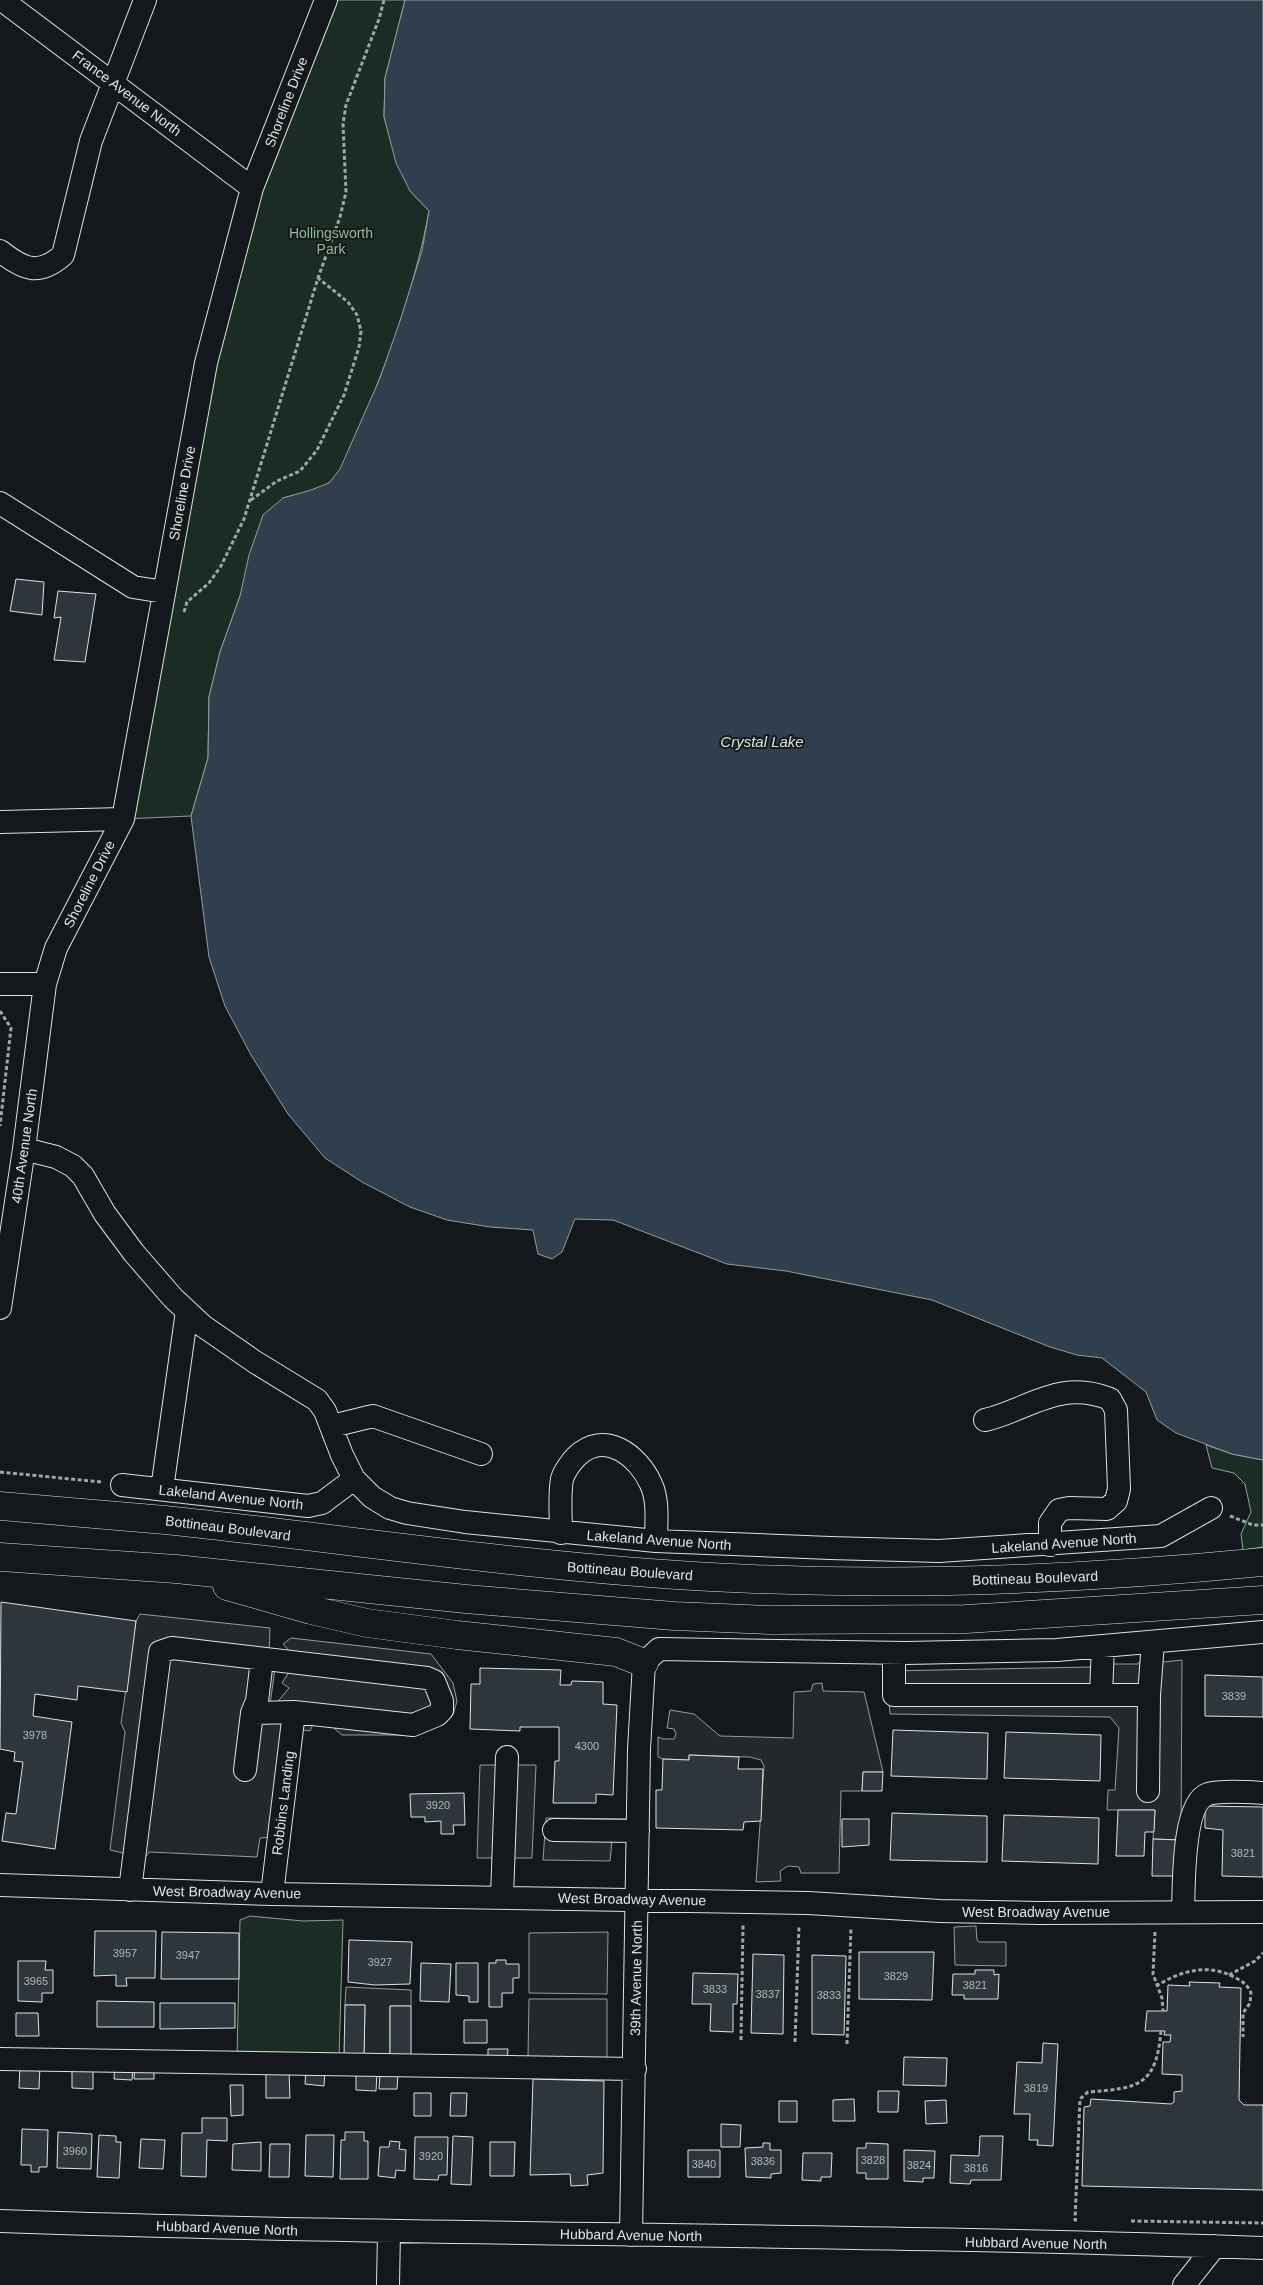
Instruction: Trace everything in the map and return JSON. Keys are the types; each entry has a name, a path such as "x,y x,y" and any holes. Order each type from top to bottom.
{"main road":[{"name":"Bottineau Boulevard","path":"0,1506 165,1520 484,1558 709,1577 842,1582 943,1582 1151,1572 1263,1562"},
{"path":"0,1557 176,1569 466,1599 674,1616 769,1620 966,1619 1263,1600"},
{"path":"176,1569 311,1610 367,1623 457,1635 616,1652 644,1662"}],"street":[{"name":"France Avenue North","path":"2,0 252,188"},
{"path":"0,251 13,261 35,269 50,267 64,255 91,141 145,0"},
{"name":"Shoreline Drive","path":"45,984 56,948 123,819 206,363 252,188 326,0"},
{"path":"0,503 133,587 164,592"},
{"path":"0,822 123,819"},
{"path":"0,984 45,984"},
{"name":"40th Avenue North","path":"0,1304 24,1149 45,984"},
{"path":"24,1149 56,1158 73,1166 83,1176 105,1214 134,1253 203,1326 255,1362 317,1400 332,1426 342,1456 354,1479"},
{"path":"162,1489 187,1310"},
{"path":"985,1420 1001,1417 1044,1396 1077,1392 1110,1399 1116,1410 1119,1489 1116,1501 1107,1509 1069,1508 1059,1510 1050,1523 1050,1545"},
{"path":"332,1426 373,1416 482,1454"},
{"path":"561,1533 562,1477 573,1460 581,1452 608,1443 621,1448 650,1482 656,1514 656,1541"},
{"name":"Lakeland Avenue North","path":"122,1484 308,1506 322,1503 354,1479 372,1497 390,1508 407,1513 561,1533 656,1541 939,1550 1050,1545 1161,1536 1211,1508"},
{"path":"644,1662 659,1649 894,1653 1057,1650 1263,1632"},
{"path":"1148,1791 1149,1695 1153,1642"},
{"path":"1101,1694 1103,1646"},
{"path":"130,1890 160,1652 172,1648 427,1678 434,1682 442,1701 442,1710 437,1715 413,1725 294,1712 252,1713"},
{"path":"894,1653 894,1695 1149,1695"},
{"path":"244,1770 252,1713 257,1701 262,1660"},
{"name":"39th Avenue North","path":"631,2235 639,1749 644,1662"},
{"name":"Robbins Landing","path":"272,1894 294,1712"},
{"path":"502,1897 507,1757"},
{"path":"1182,1912 1188,1836 1195,1807 1199,1800 1209,1794 1263,1793"},
{"path":"554,1830 638,1831"},
{"name":"West Broadway Avenue","path":"0,1885 272,1894 808,1903 949,1911 1039,1913 1263,1912"},
{"path":"0,2059 635,2069"},
{"name":"Hubbard Avenue North","path":"0,2221 389,2232 1263,2248"},
{"path":"388,2285 389,2232"},
{"path":"1184,2285 1215,2246"}],"path":[{"path":"183,616 187,602 209,583 221,566 244,519 318,278 329,252 346,192 343,124 346,105 380,19 384,0"},
{"path":"250,500 277,481 300,471 317,450 344,395 359,347 362,331 357,315 348,302 318,278"},
{"path":"0,1011 11,1028 0,1126"},
{"path":"0,1472 122,1484"},
{"path":"1211,1508 1253,1525 1263,1525"},
{"path":"741,2040 743,1925"},
{"path":"795,2042 799,1926"},
{"path":"847,2044 851,1927"},
{"path":"1155,1932 1153,1974 1162,1998 1163,2011"},
{"path":"1229,1975 1255,1961 1263,1953"},
{"path":"1156,1986 1184,1972 1201,1969 1216,1970 1242,1982 1252,1993 1250,2003 1243,2013 1243,2037"},
{"path":"1084,2220 1075,2220 1080,2100 1088,2092 1127,2089 1143,2081 1152,2070 1159,2053 1161,2031"},
{"path":"1130,2221 1263,2223"}],"green space":[{"name":"Hollingsworth Park","path":"326,0 405,0 385,78 384,117 410,191 429,211 424,238 402,316 384,367 346,460 330,482 314,490 283,498 240,596 220,652 209,697 208,758 191,816 123,819 252,188"},
{"path":"1206,1445 1232,1454 1263,1460 1263,1547 1243,1550 1241,1534 1251,1512 1245,1484 1234,1473 1212,1468"},
{"path":"250,1916 303,1921 343,1920 339,2059 237,2057 240,1920"}],"shaded area":[{"path":"140,1614 270,1628 269,1655 275,1668 270,1705 275,1705 289,1688 282,1683 291,1669 294,1656 283,1644 291,1638 431,1654 453,1683 457,1701 453,1715 417,1735 342,1735 324,1720 315,1720 310,1731 284,1727 270,1837 260,1838 257,1857 149,1852 145,1858 110,1850 125,1732 121,1723 136,1621"},
{"path":"1161,1659 1164,1662 1182,1660 1181,1840 1153,1839 1155,1810 1107,1810 1108,1790 1115,1790 1119,1728 1110,1717 890,1714 887,1671 1091,1667 1095,1664 1138,1664 1140,1661"},
{"path":"822,1683 823,1691 864,1692 883,1772 863,1772 862,1791 841,1791 839,1873 801,1873 799,1867 788,1866 780,1871 781,1881 756,1882 764,1766 761,1760 750,1757 689,1755 689,1760 663,1759 658,1757 658,1737 674,1739 676,1734 674,1729 667,1728 670,1710 694,1714 720,1736 793,1738 794,1692 811,1691 813,1684"},
{"path":"480,1765 536,1765 532,1858 477,1858"},
{"path":"546,1818 627,1819 612,1840 610,1861 543,1860"},
{"path":"976,1926 977,1940 979,1942 1006,1942 1006,1966 955,1965 954,1927"},
{"path":"608,1932 607,1994 529,1993 529,1933"},
{"path":"346,1987 411,1990 411,2006 390,2006 390,2058 364,2057 365,2005 345,2005"},
{"path":"529,1999 607,1999 607,2061 528,2057"}],"water":[{"name":"Crystal Lake","path":"405,0 1263,0 1263,1460 1232,1454 1176,1433 1157,1420 1146,1392 1102,1358 1077,1355 1050,1347 932,1300 786,1271 727,1264 613,1220 575,1219 562,1252 552,1259 538,1254 533,1230 490,1227 447,1220 410,1207 362,1182 325,1158 288,1114 251,1055 225,1006 209,957 191,816 208,758 209,697 220,652 240,596 249,555 263,515 283,498 329,483 340,469 380,378 422,251 429,211 410,191 396,163 384,117 385,78"}],"building":[{"path":"16,579 44,582 42,615 10,611"},
{"path":"58,591 96,594 85,662 54,660 61,617 54,618"},
{"path":"1,1602 136,1621 127,1692 78,1686 77,1700 35,1694 33,1716 72,1722 55,1849 2,1841 6,1813 16,1814 23,1762 14,1761 15,1752 0,1749"},
{"path":"480,1668 561,1670 560,1685 571,1685 572,1681 603,1682 603,1704 617,1705 613,1795 596,1794 596,1803 553,1803 555,1761 559,1761 559,1727 520,1727 520,1731 470,1729 471,1684 480,1684"},
{"path":"1205,1675 1263,1677 1263,1717 1205,1716"},
{"path":"893,1730 988,1733 987,1779 891,1776"},
{"path":"1006,1732 1101,1735 1100,1781 1004,1778"},
{"path":"689,1755 739,1757 738,1769 763,1769 761,1821 744,1822 743,1830 656,1828 656,1790 662,1790 663,1759 689,1760"},
{"path":"863,1772 883,1772 882,1791 862,1791"},
{"path":"464,1793 465,1825 453,1825 454,1834 441,1834 441,1821 425,1822 425,1817 411,1817 410,1794"},
{"path":"1205,1806 1263,1807 1263,1877 1222,1876 1223,1830 1205,1828"},
{"path":"1118,1810 1155,1810 1154,1832 1145,1832 1144,1856 1116,1856"},
{"path":"892,1813 987,1816 987,1862 890,1860"},
{"path":"1004,1815 1099,1818 1098,1864 1002,1861"},
{"path":"842,1819 869,1819 869,1845 842,1847"},
{"path":"1153,1839 1181,1840 1180,1876 1152,1876"},
{"path":"95,1931 156,1931 155,1978 126,1978 127,1986 116,1986 116,1975 94,1976"},
{"path":"162,1932 239,1933 239,1979 161,1979"},
{"path":"349,1940 412,1942 410,1984 375,1985 348,1982"},
{"path":"859,1952 934,1952 932,2000 859,1999"},
{"path":"753,1954 784,1955 783,2034 751,2033"},
{"path":"812,1955 846,1956 844,2035 812,2034"},
{"path":"496,1960 506,1960 506,1964 519,1964 519,1978 513,1978 513,1993 502,1993 502,2007 489,2007 489,1963 496,1963"},
{"path":"18,1961 46,1961 45,1970 53,1970 53,1993 42,1993 42,2002 18,2001"},
{"path":"421,1963 451,1964 449,2002 420,2001"},
{"path":"456,1963 478,1963 478,2002 469,2002 469,1996 456,1995"},
{"path":"975,1970 994,1970 994,1975 999,1974 998,1999 964,1999 964,1995 952,1995 953,1974 975,1974"},
{"path":"693,1973 738,1974 737,2004 733,2004 733,2032 710,2031 711,2004 692,2004"},
{"path":"1189,1982 1220,1983 1219,1987 1241,1988 1239,2100 1244,2105 1263,2105 1263,2190 1082,2186 1084,2107 1090,2106 1091,2099 1171,2104 1174,2102 1174,2092 1182,2091 1182,2075 1162,2074 1163,2042 1170,2042 1171,2035 1164,2035 1165,2031 1145,2031 1147,2011 1167,2011 1168,1985 1190,1986"},
{"path":"97,2001 154,2002 154,2027 97,2027"},
{"path":"160,2003 235,2003 235,2028 160,2029"},
{"path":"345,2005 365,2005 364,2057 344,2056"},
{"path":"390,2006 411,2006 411,2059 390,2058"},
{"path":"16,2013 38,2013 39,2036 16,2036"},
{"path":"464,2020 487,2020 487,2043 464,2043"},
{"path":"1043,2043 1058,2044 1053,2146 1037,2145 1038,2140 1029,2140 1030,2114 1014,2114 1017,2062 1042,2063"},
{"path":"488,2049 508,2049 507,2062 488,2061"},
{"path":"904,2057 947,2058 946,2086 903,2085"},
{"path":"20,2064 40,2064 39,2089 19,2088"},
{"path":"115,2065 133,2066 132,2080 114,2079"},
{"path":"72,2066 93,2066 93,2089 72,2088"},
{"path":"135,2066 154,2066 154,2079 134,2079"},
{"path":"306,2070 325,2071 324,2086 305,2084"},
{"path":"289,2071 290,2098 266,2098 266,2072"},
{"path":"356,2072 377,2073 376,2091 356,2090"},
{"path":"380,2073 398,2073 397,2089 379,2089"},
{"path":"533,2079 604,2081 603,2173 587,2175 588,2185 571,2186 570,2174 530,2175"},
{"path":"230,2085 243,2085 243,2115 231,2116"},
{"path":"878,2091 899,2091 898,2112 878,2112"},
{"path":"414,2093 431,2093 431,2116 414,2116"},
{"path":"451,2093 467,2093 466,2116 450,2116"},
{"path":"854,2099 855,2121 833,2121 833,2100"},
{"path":"946,2100 947,2123 926,2124 925,2101"},
{"path":"779,2101 797,2101 797,2122 779,2122"},
{"path":"202,2118 227,2118 227,2141 207,2140 206,2177 181,2176 182,2133 202,2133"},
{"path":"721,2124 741,2125 740,2147 721,2147"},
{"path":"22,2129 48,2130 47,2167 39,2167 39,2172 31,2172 31,2165 21,2165"},
{"path":"58,2132 92,2134 91,2169 57,2168"},
{"path":"345,2132 364,2132 364,2141 368,2141 368,2179 340,2179 341,2140 345,2140"},
{"path":"99,2135 116,2136 116,2142 121,2142 119,2178 97,2177"},
{"path":"306,2135 334,2135 333,2177 305,2176"},
{"path":"453,2136 473,2137 471,2185 451,2184"},
{"path":"980,2136 1003,2136 1001,2180 971,2180 970,2184 950,2183 951,2155 979,2156"},
{"path":"415,2137 448,2137 447,2175 439,2175 438,2180 414,2179"},
{"path":"141,2139 165,2140 163,2169 139,2168"},
{"path":"390,2141 400,2142 399,2149 406,2150 405,2171 396,2170 395,2178 378,2176 380,2147 389,2147"},
{"path":"261,2142 261,2171 232,2170 233,2144"},
{"path":"490,2142 515,2142 514,2176 490,2176"},
{"path":"763,2143 770,2143 770,2150 781,2150 781,2173 771,2174 771,2178 746,2177 745,2148 763,2147"},
{"path":"866,2143 888,2144 888,2179 866,2179 866,2173 857,2173 857,2148 866,2148"},
{"path":"270,2144 290,2144 289,2177 269,2177"},
{"path":"688,2150 720,2150 720,2177 688,2177"},
{"path":"904,2150 935,2151 934,2178 923,2178 923,2182 904,2181"},
{"path":"803,2153 832,2153 831,2177 821,2177 821,2181 802,2180"}]}
